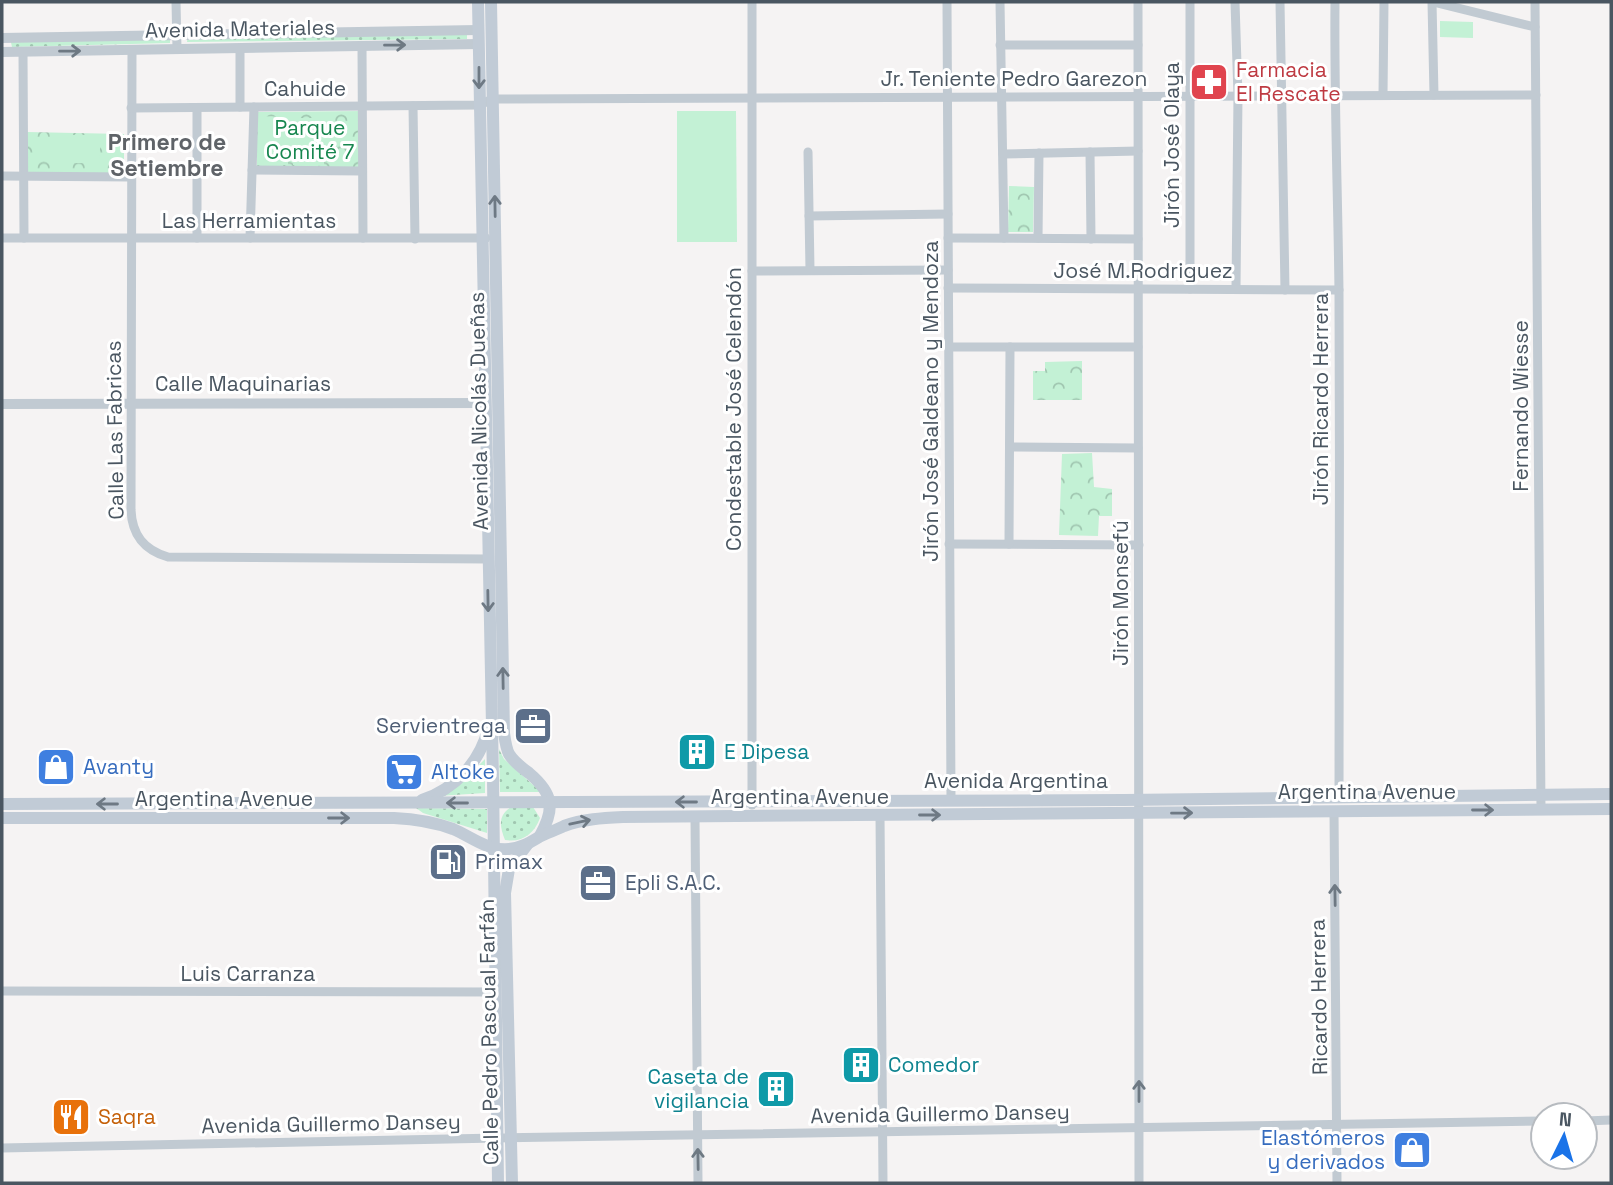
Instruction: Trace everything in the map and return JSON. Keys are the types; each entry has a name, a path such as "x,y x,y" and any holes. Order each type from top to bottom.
{"main road":[{"name":"Avenida Nicolás Dueñas","path":"478,2 479,105 489,238 504,733 509,754 542,784 550,803"},
{"name":"Avenida Nicolás Dueñas","path":"489,238 493,99 491,2"},
{"name":"Calle Pedro Pascual Farfán","path":"491,323 485,403 498,1183"},
{"path":"410,803 441,792 466,771 482,747 490,716"},
{"name":"Avenida Argentina","path":"2,804 951,801 1139,807 1339,797 1611,794"},
{"path":"540,836 548,820 550,803"},
{"name":"Argentina Avenue","path":"2,818 394,818 441,825 493,848 509,849 527,845 540,836 571,824 601,818 880,815 1139,807 1334,811 1611,809"},
{"name":"Calle Pedro Pascual Farfán","path":"512,1183 505,893 509,869 527,845"}],"street":[{"path":"176,2 177,49"},
{"name":"Condestable José Celendón","path":"752,2 752,816"},
{"name":"Jirón José Galdeano y Mendoza","path":"947,2 951,801"},
{"path":"1000,2 1004,238"},
{"name":"Jirón Monsefú","path":"1138,2 1139,1183"},
{"name":"Jirón José Olaya","path":"1190,2 1190,289"},
{"path":"1235,2 1238,96 1236,289"},
{"path":"1280,2 1285,289"},
{"name":"Jirón Ricardo Herrera","path":"1335,2 1334,95 1339,290 1339,797"},
{"path":"1383,95 1384,2"},
{"path":"1434,95 1433,2 1535,27"},
{"name":"Fernando Wiesse","path":"1535,2 1541,810"},
{"name":"Avenida Materiales","path":"2,38 177,35 479,37"},
{"name":"Avenida Materiales","path":"2,52 362,46 479,37"},
{"path":"1000,45 1138,45"},
{"path":"362,46 363,238"},
{"path":"240,48 240,107"},
{"name":"Calle Las Fabricas","path":"132,50 131,519 142,543 158,554 179,558 488,559"},
{"path":"23,52 24,238"},
{"name":"Jr. Teniente Pedro Garezon","path":"493,99 1536,95"},
{"path":"479,105 493,99"},
{"name":"Cahuide","path":"131,108 479,105"},
{"path":"414,106 415,239"},
{"path":"250,238 254,107"},
{"path":"197,108 197,238"},
{"path":"1003,153 1138,150"},
{"path":"808,152 810,270"},
{"path":"1090,152 1091,239"},
{"path":"1038,238 1039,153"},
{"path":"252,170 362,171"},
{"path":"2,176 131,177"},
{"path":"809,216 948,214"},
{"name":"Las Herramientas","path":"2,238 489,238"},
{"path":"948,238 1138,239"},
{"path":"752,271 948,270"},
{"name":"José M.Rodriguez","path":"948,288 1339,290"},
{"path":"948,347 1138,347"},
{"path":"1009,544 1010,347"},
{"name":"Calle Maquinarias","path":"2,404 485,403"},
{"path":"1010,447 1138,447"},
{"path":"950,544 1139,544"},
{"name":"Ricardo Herrera","path":"1334,811 1337,1183"},
{"path":"880,815 883,1183"},
{"path":"695,817 698,1183"},
{"name":"Luis Carranza","path":"2,991 495,992"},
{"name":"Avenida Guillermo Dansey","path":"2,1148 1529,1121"}],"green space":[{"path":"1440,21 1473,22 1473,38 1440,37"},
{"path":"467,32 467,39 187,42 188,35"},
{"path":"170,34 170,43 12,47 10,38"},
{"name":"Parque Comité 7","path":"364,111 364,169 257,167 257,112"},
{"path":"677,111 736,111 737,242 677,242"},
{"path":"258,116 289,117 288,165 257,165"},
{"path":"294,118 324,118 324,166 293,165"},
{"path":"27,132 124,134 124,174 27,172"},
{"path":"54,135 101,135 99,163 54,163"},
{"path":"1009,186 1034,187 1033,232 1008,232"},
{"path":"1082,361 1082,400 1033,400 1033,371 1045,371 1045,362"},
{"path":"1092,453 1094,487 1112,489 1112,516 1099,516 1098,536 1059,535 1062,454"},
{"path":"499,749 504,759 541,792 500,792"},
{"path":"485,759 485,793 438,796 462,782"},
{"path":"513,806 533,807 540,818 527,836 511,841 505,840 501,820"},
{"path":"416,808 487,809 487,833 423,813"}],"place":[{"name":"Farmacia El Rescate","path":"1209,82"},
{"name":"Servientrega","path":"533,726"},
{"name":"E Dipesa","path":"697,752"},
{"name":"Avanty","path":"56,767"},
{"name":"Altoke","path":"404,772"},
{"name":"Primax","path":"448,862"},
{"name":"Epli S.A.C.","path":"598,883"},
{"name":"Comedor","path":"861,1065"},
{"name":"Caseta de vigilancia","path":"776,1089"},
{"name":"Saqra","path":"71,1117"},
{"name":"Elastómeros y derivados","path":"1412,1150"}],"district":[{"name":"Primero de Setiembre","path":"167,155"}]}
